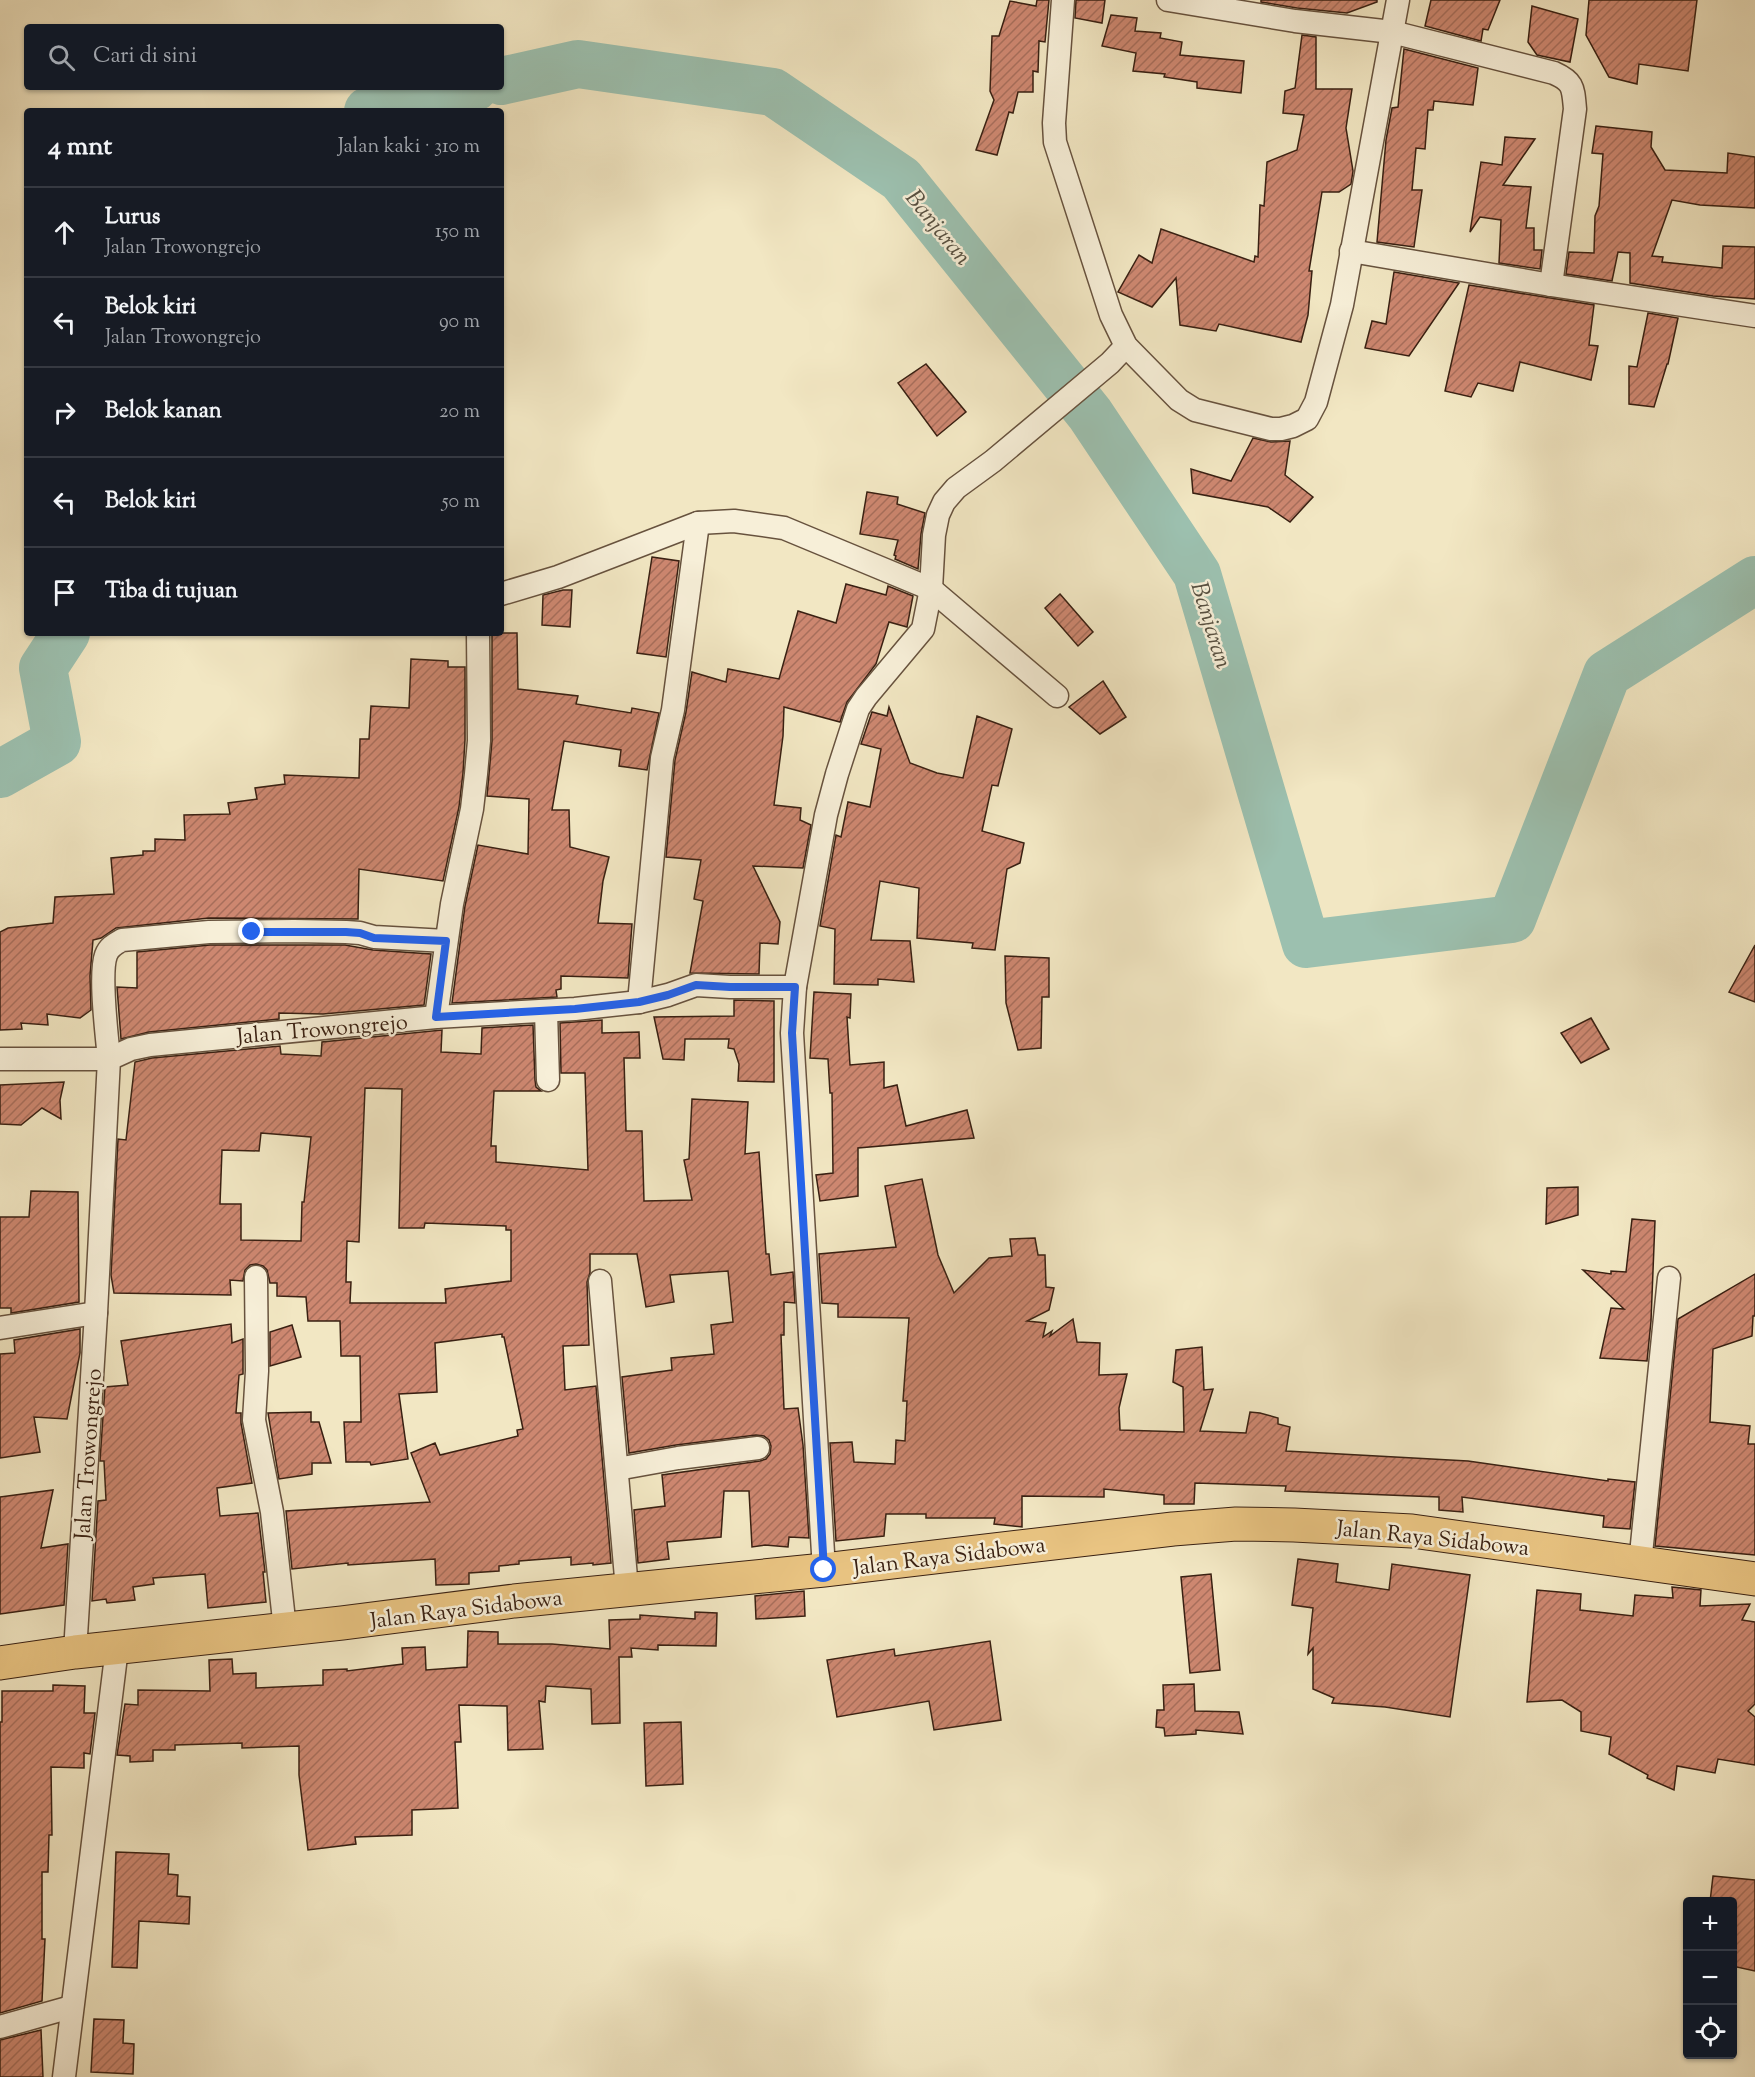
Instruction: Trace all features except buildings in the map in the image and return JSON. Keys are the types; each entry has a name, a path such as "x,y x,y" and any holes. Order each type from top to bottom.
{"highway":[{"name":"Jalan Raya Sidabowa","path":"0,1663 75,1652 514,1601 824,1570 1173,1528 1236,1524 1412,1531 1755,1579"}],"street":[{"path":"1063,0 1054,123 1055,141 1111,315 1126,346 1179,400 1195,410 1270,429 1293,426 1307,419 1316,402 1342,305 1398,0"},
{"path":"1168,0 1295,21 1392,32 1554,73 1566,79 1572,85 1575,109 1551,285"},
{"path":"1351,251 1755,316"},
{"path":"824,1570 792,1033 795,987 826,815 858,709 923,629 931,589 934,535 938,515 944,502 956,488 993,461 1110,363 1126,346"},
{"path":"504,593 558,577 698,523 734,521 784,528 931,589 1057,696"},
{"path":"639,1002 662,758 673,710 698,523"},
{"path":"436,1017 452,904 472,809 476,774 479,731 478,636"},
{"path":"0,1059 109,1059 105,957 112,946 123,940 208,932 294,931 346,932 360,933 374,938 446,941"},
{"name":"Jalan Trowongrejo","path":"75,1652 109,1059 131,1049 150,1044 436,1017 546,1011 639,1002 696,985 795,987"},
{"path":"546,1011 548,1080"},
{"path":"256,1277 257,1371 254,1420 272,1512 285,1629"},
{"path":"1640,1564 1669,1278"},
{"path":"600,1281 627,1589"},
{"path":"0,1328 96,1313"},
{"path":"616,1469 678,1458 758,1448"},
{"path":"64,2077 117,1648"},
{"path":"0,2027 71,2007"}],"waterway":[{"name":"Banjaran","path":"504,80 578,64 773,92 901,179 1090,414 1197,574 1306,944 1512,919 1607,674 1755,580"},
{"name":"Banjaran","path":"381,108 462,90"},
{"name":"Banjaran","path":"0,774 57,742 43,668 64,636"}],"route":[{"path":"252,932 346,932 360,933 374,938 446,941 436,1017 575,1009 639,1002 696,985 795,987 792,1033 824,1570"}]}
